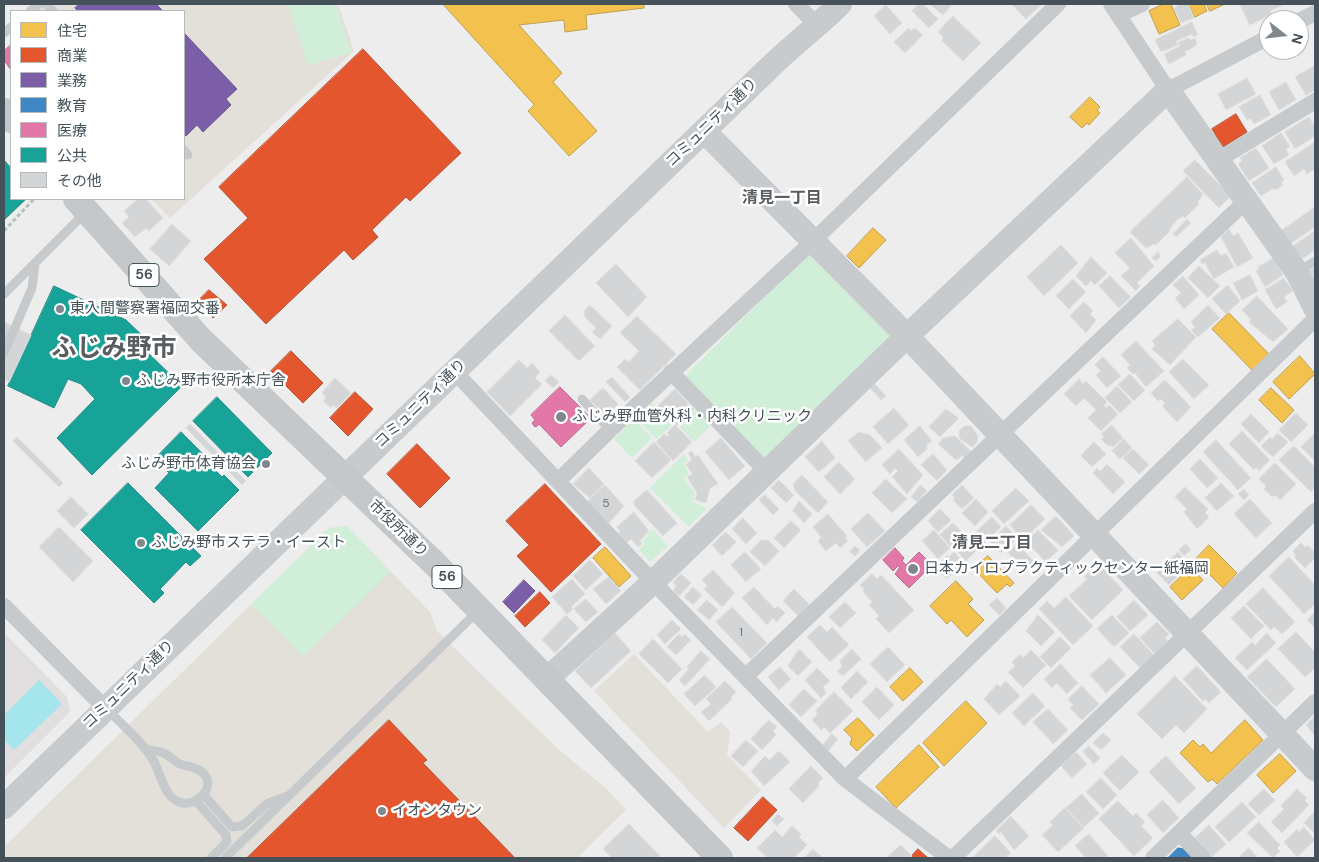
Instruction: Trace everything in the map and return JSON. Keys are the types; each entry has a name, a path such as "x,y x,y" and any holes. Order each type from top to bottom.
{"main road":[{"name":"市役所通り","path":"81,205 201,340 479,610 720,858"}],"street":[{"path":"796,4 818,26"},
{"name":"コミュニティ通り","path":"4,807 316,502 344,478 705,132 769,68 818,26 840,4"},
{"path":"559,480 671,372 814,241 1058,4"},
{"path":"1142,4 1115,9 1168,90 1246,201 1306,266 1315,308"},
{"path":"546,679 653,582 907,336 1168,90 1259,42"},
{"path":"1218,160 1315,101"},
{"path":"705,132 907,336 1315,769"},
{"path":"746,676 1246,201"},
{"path":"844,779 1095,536 1315,319"},
{"path":"454,371 559,480 653,582 844,779 949,858"},
{"path":"671,372 766,472"},
{"path":"953,858 1315,511"},
{"path":"4,606 106,708"},
{"path":"1153,858 1315,702"},
{"path":"1179,833 1204,858"}],"lane":[{"path":"1312,4 1315,7"},
{"path":"4,294 36,264 81,205"},
{"path":"4,353 32,288 36,264"},
{"path":"582,399 610,430"},
{"path":"225,858 479,610"},
{"path":"106,708 145,749 153,760 168,793 184,804 196,801 204,794 207,782 205,775 198,769 179,764 163,753 145,749"},
{"path":"204,794 232,827 242,826 268,803 289,796"},
{"path":"196,801 226,835 227,842 211,858"},
{"path":"226,840 238,838 256,820 275,809"}],"path":[{"path":"4,231 33,200"}],"shaded area":[{"path":"30,4 338,4 354,51 170,218 152,200 185,200 185,10 35,10"},
{"path":"347,526 430,612 437,631 559,750 607,789 626,810 577,858 4,858 4,847 329,528"},
{"path":"4,633 67,697 70,712 4,778"},
{"path":"634,654 708,732 721,722 730,731 727,755 761,790 724,828 594,691"}],"green space":[{"path":"288,4 336,4 351,52 308,65"},
{"path":"809,253 891,336 765,460 684,377"},
{"path":"652,403 672,425 656,439 636,417"},
{"path":"697,409 712,424 694,442 680,427"},
{"path":"634,419 652,438 632,458 614,439"},
{"path":"684,454 688,460 684,463 689,474 684,478 695,493 693,502 707,508 689,527 650,488"},
{"path":"347,526 391,572 303,657 251,604 329,528"},
{"path":"653,529 668,546 650,562 639,550 644,545 642,542"}],"water":[{"path":"39,680 62,704 14,750 4,740 4,715"}],"building: 住宅":[{"path":"443,4 644,4 644,8 586,15 587,29 565,32 564,20 519,25 562,73 553,82 597,131 569,156 528,111 534,105"},
{"path":"1164,4 1171,4 1180,25 1159,34 1149,11"},
{"path":"1189,4 1204,4 1207,11 1195,17"},
{"path":"1207,4 1225,4 1210,11"},
{"path":"1090,97 1100,107 1097,110 1100,113 1089,125 1087,123 1082,128 1070,117"},
{"path":"873,228 886,240 859,268 847,256"},
{"path":"1229,313 1269,354 1252,370 1212,329"},
{"path":"1300,356 1315,374 1289,399 1273,382"},
{"path":"1271,388 1294,410 1282,423 1259,400"},
{"path":"1209,545 1237,573 1223,588 1195,560"},
{"path":"605,547 631,576 619,587 593,558"},
{"path":"988,556 1014,583 1010,587 1007,584 997,593 974,569"},
{"path":"1191,567 1203,580 1182,600 1170,587"},
{"path":"956,581 973,599 968,604 984,620 967,637 951,620 947,624 930,606"},
{"path":"910,668 923,682 903,701 890,687"},
{"path":"966,701 987,723 944,766 923,743"},
{"path":"858,718 874,735 857,751 850,744 852,738 844,730"},
{"path":"1245,720 1263,740 1217,784 1212,779 1208,782 1180,753 1193,740 1200,747 1203,744 1211,753"},
{"path":"919,745 939,767 896,808 876,787"},
{"path":"1280,754 1296,771 1273,793 1257,775"}],"building: 商業":[{"path":"363,49 461,153 410,201 406,197 372,230 378,237 353,260 344,250 266,324 204,259 248,218 219,187"},
{"path":"1236,114 1247,132 1223,147 1212,129"},
{"path":"209,290 227,305 213,318 197,302"},
{"path":"291,351 323,383 303,403 271,371"},
{"path":"355,392 373,409 348,436 330,418"},
{"path":"417,444 450,478 420,508 387,474"},
{"path":"545,484 601,544 551,592 517,556 529,545 506,521"},
{"path":"540,592 550,603 525,627 515,616"},
{"name":"イオンタウン","path":"389,720 427,760 423,763 515,858 247,858"},
{"path":"763,797 777,810 748,841 734,828"},
{"path":"918,849 928,858 910,858"}],"building: 業務":[{"path":"80,4 156,4 162,10 77,10 75,8"},
{"path":"185,34 237,89 226,99 231,105 203,132 197,125 186,136"},
{"path":"524,580 535,591 514,613 503,602"}],"building: 教育":[{"path":"1178,848 1184,849 1193,858 1168,858"}],"building: 医療":[{"path":"10,46 10,69 4,60 4,51"},
{"name":"ふじみ野血管外科・内科クリニック","path":"560,387 591,418 561,447 539,424 536,427 534,426 532,423 535,420 531,415"},
{"name":"日本カイロプラクティックセンター紙福岡","path":"895,548 904,558 902,561 906,565 919,552 932,565 909,588 895,574 900,567 898,566 893,571 883,560"}],"building: 公共":[{"path":"4,160 10,167 10,200 25,200 4,220"},
{"name":"ふじみ野市役所本庁舎","path":"54,286 126,320 147,340 141,346 182,386 92,475 57,438 95,399 81,384 68,379 54,408 8,386"},
{"path":"217,397 272,453 248,477 193,421"},
{"name":"ふじみ野市ステラ・イースト","path":"181,432 212,463 210,465 222,477 224,475 239,490 198,531 155,488 169,473 155,459"},
{"name":"ふじみ野市ステラ・イースト","path":"128,483 201,556 190,566 186,562 160,589 164,593 154,603 81,530"}],"building: その他":[{"path":"919,4 923,4 938,19 929,28 912,11"},
{"path":"930,4 949,4 951,6 943,15"},
{"path":"1012,4 1042,4 1026,19"},
{"path":"1177,4 1188,4 1194,18 1181,23 1174,8 1178,6"},
{"path":"1240,4 1285,4 1272,10 1259,10 1259,20 1250,25"},
{"path":"886,5 902,23 890,34 874,16"},
{"path":"953,16 981,43 963,61 942,41 943,37 938,32"},
{"path":"1192,22 1198,35 1193,37 1192,34 1176,41 1178,45 1161,52 1155,40"},
{"path":"909,28 911,31 915,28 923,35 905,53 894,42"},
{"path":"1188,38 1190,40 1195,38 1197,43 1195,46 1185,52 1186,55 1169,64 1164,54 1180,46 1178,43"},
{"path":"1314,66 1315,90 1306,95 1295,77"},
{"path":"1247,78 1256,94 1226,110 1218,94"},
{"path":"1286,82 1296,100 1279,110 1269,92"},
{"path":"1260,95 1271,115 1254,124 1250,118 1247,120 1239,107"},
{"path":"1309,117 1315,127 1315,136 1295,149 1285,132"},
{"path":"1281,133 1290,146 1286,149 1289,155 1274,164 1262,146"},
{"path":"1315,142 1315,169 1307,174 1304,169 1294,176 1285,162"},
{"path":"1256,148 1269,168 1249,181 1238,164 1242,161 1240,158"},
{"path":"1195,160 1231,196 1219,208 1183,171"},
{"path":"1276,167 1284,180 1281,182 1283,185 1261,196 1252,183"},
{"path":"1187,177 1203,194 1198,202 1199,204 1185,218 1183,216 1177,220 1170,231 1156,245 1154,244 1146,248 1130,232"},
{"path":"137,200 147,200 163,218 149,231 146,228 135,237 122,223 129,217 124,211"},
{"path":"1315,207 1315,227 1290,244 1281,231"},
{"path":"1187,219 1191,223 1176,237 1173,234"},
{"path":"172,224 191,241 169,266 150,249"},
{"path":"1229,229 1233,236 1238,233 1253,258 1237,267 1221,237"},
{"path":"1315,231 1315,250 1302,259 1293,246"},
{"path":"1131,238 1154,266 1137,283 1140,286 1136,291 1121,276 1130,268 1115,253"},
{"path":"1061,245 1078,263 1044,296 1027,277"},
{"path":"1217,250 1221,256 1226,253 1234,267 1214,279 1205,263 1202,264 1200,260"},
{"path":"1158,252 1161,256 1156,261 1152,258"},
{"path":"1091,257 1107,273 1095,285 1091,281 1086,286 1076,276"},
{"path":"1274,258 1283,275 1265,287 1256,271 1259,269 1258,267"},
{"path":"616,264 647,297 628,317 596,283"},
{"path":"1199,266 1220,286 1208,298 1188,278"},
{"path":"1315,267 1315,280 1309,271"},
{"path":"1250,275 1258,291 1242,300 1233,283"},
{"path":"1110,276 1131,297 1119,308 1099,286"},
{"path":"1183,276 1199,295 1184,309 1175,298 1181,293 1173,285"},
{"path":"1284,278 1293,291 1284,297 1287,302 1276,309 1265,290"},
{"path":"1073,279 1086,292 1069,309 1056,296"},
{"path":"1228,285 1240,301 1226,314 1212,299"},
{"path":"1257,296 1288,329 1273,342 1249,322 1251,320 1242,310"},
{"path":"1084,302 1093,311 1090,314 1096,320 1086,333 1070,316"},
{"path":"590,305 612,326 600,339 592,332 596,328 585,317 584,311"},
{"path":"1208,305 1220,318 1198,337 1191,330 1195,327 1191,322"},
{"path":"565,315 595,346 579,361 549,331"},
{"path":"637,316 676,354 640,390 617,367 625,359 629,362 639,351 620,333"},
{"path":"1178,319 1196,337 1170,365 1152,349 1155,345 1152,341"},
{"path":"4,322 31,335 9,382 4,379"},
{"path":"1136,341 1164,371 1146,387 1135,373 1133,374 1127,368 1130,365 1121,355"},
{"path":"1103,357 1121,376 1107,388 1096,375 1101,371 1095,365"},
{"path":"1183,359 1209,385 1194,399 1169,372"},
{"path":"519,360 527,368 532,363 540,372 535,378 542,384 510,416 487,392"},
{"path":"1130,374 1145,390 1134,401 1118,385"},
{"path":"551,375 559,382 553,388 545,381"},
{"path":"612,377 630,397 625,402 606,382"},
{"path":"335,378 351,393 337,408 333,405 331,408 323,401 326,397 322,393"},
{"path":"1079,379 1083,384 1086,381 1107,402 1104,406 1106,408 1109,405 1118,414 1101,431 1088,418 1096,410 1084,398 1076,406 1064,394"},
{"path":"1165,380 1191,407 1177,422 1162,406 1165,403 1161,399 1158,401 1151,393"},
{"path":"875,384 886,396 881,400 870,388"},
{"path":"1117,386 1132,402 1120,413 1105,398"},
{"path":"603,388 618,404 606,417 590,400"},
{"path":"675,389 694,409 677,426 658,406"},
{"path":"894,408 909,425 888,444 873,427"},
{"path":"946,409 959,418 940,437 929,427"},
{"path":"1296,413 1308,425 1291,442 1279,430"},
{"path":"1251,414 1269,432 1259,443 1241,424"},
{"path":"190,424 246,481 242,485 186,428"},
{"path":"675,425 692,442 673,461 656,442 664,434 667,437 669,435 667,433"},
{"path":"1112,425 1123,438 1113,447 1108,446 1101,439 1104,437 1101,434"},
{"path":"920,426 932,441 927,444 927,449 918,457 904,440"},
{"path":"964,426 971,426 978,436 977,443 972,447 959,438 959,431"},
{"path":"1242,431 1270,460 1259,471 1256,467 1254,470 1229,444"},
{"path":"859,432 870,435 882,448 866,462 848,441"},
{"path":"1278,433 1288,442 1273,457 1261,446 1270,437 1272,439"},
{"path":"1315,435 1315,461 1301,447"},
{"path":"955,436 972,452 965,459 962,456 956,460 938,444 943,438"},
{"path":"17,437 63,483 59,487 13,441"},
{"path":"721,438 745,466 729,480 705,452"},
{"path":"1124,439 1132,448 1120,459 1112,451"},
{"path":"1216,440 1251,478 1238,490 1203,452"},
{"path":"822,441 835,458 819,472 805,457"},
{"path":"654,442 671,460 652,478 635,461"},
{"path":"1094,442 1106,454 1092,467 1081,456"},
{"path":"1294,446 1315,467 1315,487 1311,492 1279,460"},
{"path":"899,449 923,475 907,494 892,477 898,471 895,468 890,474 882,465"},
{"path":"1133,449 1149,465 1139,474 1123,458"},
{"path":"692,451 695,457 698,455 718,484 710,488 706,503 695,500 697,493 687,477 692,474 686,464 692,460 688,453"},
{"path":"933,454 947,470 937,481 921,465"},
{"path":"1200,459 1218,478 1207,488 1190,469"},
{"path":"839,462 855,479 840,494 824,477"},
{"path":"1275,463 1296,484 1280,500 1275,495 1272,497 1264,489 1266,486 1259,479"},
{"path":"1107,464 1125,482 1113,494 1093,473 1097,468 1100,471"},
{"path":"589,468 604,484 590,498 573,484"},
{"path":"802,475 828,502 818,513 795,491 793,484"},
{"path":"886,479 907,499 892,513 872,493"},
{"path":"779,480 794,495 786,503 771,488"},
{"path":"1221,483 1234,496 1217,511 1205,498"},
{"path":"605,485 624,506 609,523 606,523 587,502"},
{"path":"921,485 927,491 917,502 911,497"},
{"path":"962,485 974,498 962,509 953,500 955,498 952,495"},
{"path":"1185,487 1208,509 1205,513 1209,517 1197,529 1184,512 1187,509 1175,497"},
{"path":"1016,488 1029,501 1004,524 992,511"},
{"path":"1244,489 1249,495 1244,500 1238,494"},
{"path":"647,490 677,523 663,536 634,505 634,501"},
{"path":"765,495 779,509 773,515 759,500"},
{"path":"71,497 88,514 74,528 57,511"},
{"path":"976,499 988,512 975,526 962,513"},
{"path":"1250,499 1272,523 1256,538 1234,514"},
{"path":"799,501 812,514 804,523 793,511"},
{"path":"1031,505 1045,519 1023,540 1010,525"},
{"path":"940,509 951,520 938,532 928,521"},
{"path":"634,512 649,531 640,541 642,544 638,547 631,539 627,543 618,533 620,531 617,527"},
{"path":"868,513 885,531 867,547 851,529"},
{"path":"828,514 847,536 845,538 848,541 840,548 836,543 826,551 818,542 821,537 813,527"},
{"path":"1056,516 1074,536 1062,547 1041,530"},
{"path":"992,517 1001,527 985,543 975,533"},
{"path":"743,518 757,533 746,544 732,529"},
{"path":"791,521 801,530 784,548 774,538"},
{"path":"953,523 965,535 951,547 940,535"},
{"path":"1006,526 1017,538 1001,553 990,542"},
{"path":"59,527 93,561 73,582 39,547"},
{"path":"934,530 950,548 938,559 922,541"},
{"path":"1038,530 1058,550 1046,562 1026,542"},
{"path":"726,532 736,542 722,556 712,545"},
{"path":"975,536 983,544 966,561 958,552"},
{"path":"761,540 768,540 779,551 765,566 750,552"},
{"path":"1301,543 1305,547 1308,545 1315,553 1315,558 1305,568 1294,557 1296,556 1293,551"},
{"path":"1017,544 1035,562 1027,570 1008,553"},
{"path":"1186,544 1191,550 1184,556 1179,550"},
{"path":"855,546 860,550 855,556 850,552"},
{"path":"745,552 761,569 746,582 731,565"},
{"path":"954,552 964,563 947,579 936,568 947,555 949,557"},
{"path":"1178,552 1189,564 1169,585 1157,573"},
{"path":"1289,557 1315,585 1315,604 1304,614 1269,576"},
{"path":"590,560 603,574 586,590 573,576"},
{"path":"1100,565 1123,590 1092,620 1069,596 1087,579 1084,577 1093,568 1095,571"},
{"path":"713,570 735,593 722,607 704,589 707,585 702,580"},
{"path":"681,574 691,583 679,596 673,591 676,586 673,582"},
{"path":"872,574 877,579 881,575 914,610 889,633 876,619 879,616 869,605 872,602 863,592 864,589 860,585"},
{"path":"609,577 621,591 606,604 593,589"},
{"path":"572,579 585,594 571,607 573,609 567,614 552,597"},
{"path":"693,587 702,595 693,605 684,597"},
{"path":"754,587 775,609 778,606 785,613 776,622 773,618 767,625 742,598"},
{"path":"1263,588 1295,622 1282,634 1274,627 1271,630 1246,604"},
{"path":"794,589 810,605 799,617 783,601"},
{"path":"1066,597 1093,626 1073,645 1039,609 1047,601 1054,608"},
{"path":"997,598 1006,608 999,615 989,605"},
{"path":"586,599 598,612 586,622 574,609"},
{"path":"707,600 718,610 709,620 697,610"},
{"path":"1134,600 1148,615 1130,631 1117,617"},
{"path":"845,602 856,613 840,628 829,617"},
{"path":"1244,606 1264,626 1251,639 1231,618"},
{"path":"732,607 767,643 751,659 716,622"},
{"path":"1315,612 1315,628 1307,620"},
{"path":"566,615 579,628 555,653 542,640"},
{"path":"1038,615 1055,632 1041,646 1026,631"},
{"path":"1112,615 1129,633 1114,647 1097,629"},
{"path":"672,620 681,629 665,644 657,635"},
{"path":"1157,622 1169,634 1165,638 1168,642 1155,654 1140,638"},
{"path":"820,625 827,632 832,627 849,645 830,662 807,637"},
{"path":"1296,632 1315,652 1315,668 1305,677 1278,649"},
{"path":"615,633 631,651 591,688 575,671"},
{"path":"1267,633 1276,643 1247,670 1235,658 1252,642 1255,645"},
{"path":"679,634 682,637 685,634 691,640 676,655 667,647"},
{"path":"1134,634 1154,655 1141,669 1120,647"},
{"path":"1060,637 1071,648 1051,668 1040,657"},
{"path":"653,639 682,669 668,683 639,654"},
{"path":"888,647 905,665 887,682 870,664"},
{"path":"799,649 812,662 798,676 788,666"},
{"path":"852,649 861,659 843,676 837,671 842,667 840,661"},
{"path":"1031,650 1046,665 1023,688 1008,672 1015,666 1012,662 1020,654 1023,658"},
{"path":"701,651 710,659 685,686 679,680"},
{"path":"1110,658 1126,675 1106,693 1090,675"},
{"path":"1267,659 1295,689 1276,707 1247,677"},
{"path":"1061,664 1078,683 1067,694 1057,683 1052,688 1044,679"},
{"path":"1197,666 1221,692 1209,703 1205,699 1203,701 1183,679"},
{"path":"780,667 791,679 779,690 768,677"},
{"path":"817,668 830,681 823,687 826,693 821,698 805,680"},
{"path":"857,671 868,682 851,699 841,688"},
{"path":"705,675 716,687 695,706 684,694"},
{"path":"1175,676 1207,709 1184,733 1176,725 1162,739 1137,714"},
{"path":"725,681 736,692 731,697 732,699 709,721 701,712 711,704 706,699"},
{"path":"1006,681 1020,696 999,715 984,699 997,684 1000,687"},
{"path":"1082,686 1099,704 1082,720 1070,708 1073,705 1068,699"},
{"path":"877,687 894,705 879,720 862,702"},
{"path":"804,689 817,701 801,717 789,705"},
{"path":"834,692 853,711 830,733 824,727 821,730 812,720 817,715 816,710"},
{"path":"1033,693 1045,706 1024,726 1012,713"},
{"path":"1048,709 1068,730 1053,744 1033,722"},
{"path":"1315,716 1315,736 1306,725"},
{"path":"769,720 777,727 773,731 776,735 762,750 751,739"},
{"path":"1103,733 1111,740 1101,750 1093,743"},
{"path":"832,734 838,739 828,751 822,746"},
{"path":"746,740 758,751 743,767 731,756"},
{"path":"1089,746 1100,758 1094,764 1083,752"},
{"path":"779,751 790,762 764,786 751,771 765,756 769,760"},
{"path":"1076,752 1087,764 1072,778 1061,766"},
{"path":"1122,755 1139,772 1120,791 1103,773"},
{"path":"1166,756 1196,788 1179,804 1149,772"},
{"path":"811,766 823,778 818,783 819,786 803,803 789,789"},
{"path":"1101,778 1117,795 1103,809 1086,792"},
{"path":"1264,789 1275,800 1259,815 1248,804"},
{"path":"1297,789 1307,798 1305,800 1309,805 1282,833 1271,822 1284,809 1281,806"},
{"path":"1082,794 1099,813 1084,827 1066,808"},
{"path":"1163,800 1179,818 1163,833 1147,815"},
{"path":"1118,801 1133,816 1136,813 1145,822 1141,826 1153,838 1134,856 1099,819"},
{"path":"1242,802 1256,817 1229,842 1215,827"},
{"path":"1065,808 1084,828 1058,852 1042,835 1053,825 1050,822"},
{"path":"1315,811 1315,831 1314,833 1304,823"},
{"path":"778,814 784,819 777,826 772,821"},
{"path":"1011,816 1029,836 1014,850 1001,832 999,834 996,831"},
{"path":"1259,822 1280,845 1277,848 1280,851 1273,858 1247,833"},
{"path":"629,824 660,856 658,858 612,858 603,849"},
{"path":"1209,825 1226,844 1212,857 1195,838"},
{"path":"792,826 801,834 799,837 807,845 794,858 768,858 757,848 775,830 782,837"},
{"path":"1304,827 1315,840 1297,857 1284,842 1297,829 1299,832"},
{"path":"1089,834 1108,856 1106,858 1091,858 1089,856 1086,858 1075,846"},
{"path":"995,836 1011,853 1005,858 972,858"},
{"path":"901,845 912,856 909,858 886,858"},
{"path":"1249,848 1258,858 1238,858"},
{"path":"813,849 823,858 804,858"}],"place":[{"name":"東入間警察署福岡交番","path":"60,309"},
{"name":"ふじみ野市役所本庁舎","path":"126,381"},
{"name":"ふじみ野血管外科・内科クリニック","path":"561,417"},
{"name":"ふじみ野市体育協会","path":"266,464"},
{"name":"ふじみ野市ステラ・イースト","path":"141,543"},
{"name":"日本カイロプラクティックセンター紙福岡","path":"913,569"},
{"name":"イオンタウン","path":"382,811"}],"district":[{"name":"清見一丁目","path":"782,199"},
{"name":"ふじみ野市","path":"114,349"},
{"name":"清見二丁目","path":"992,544"}]}
